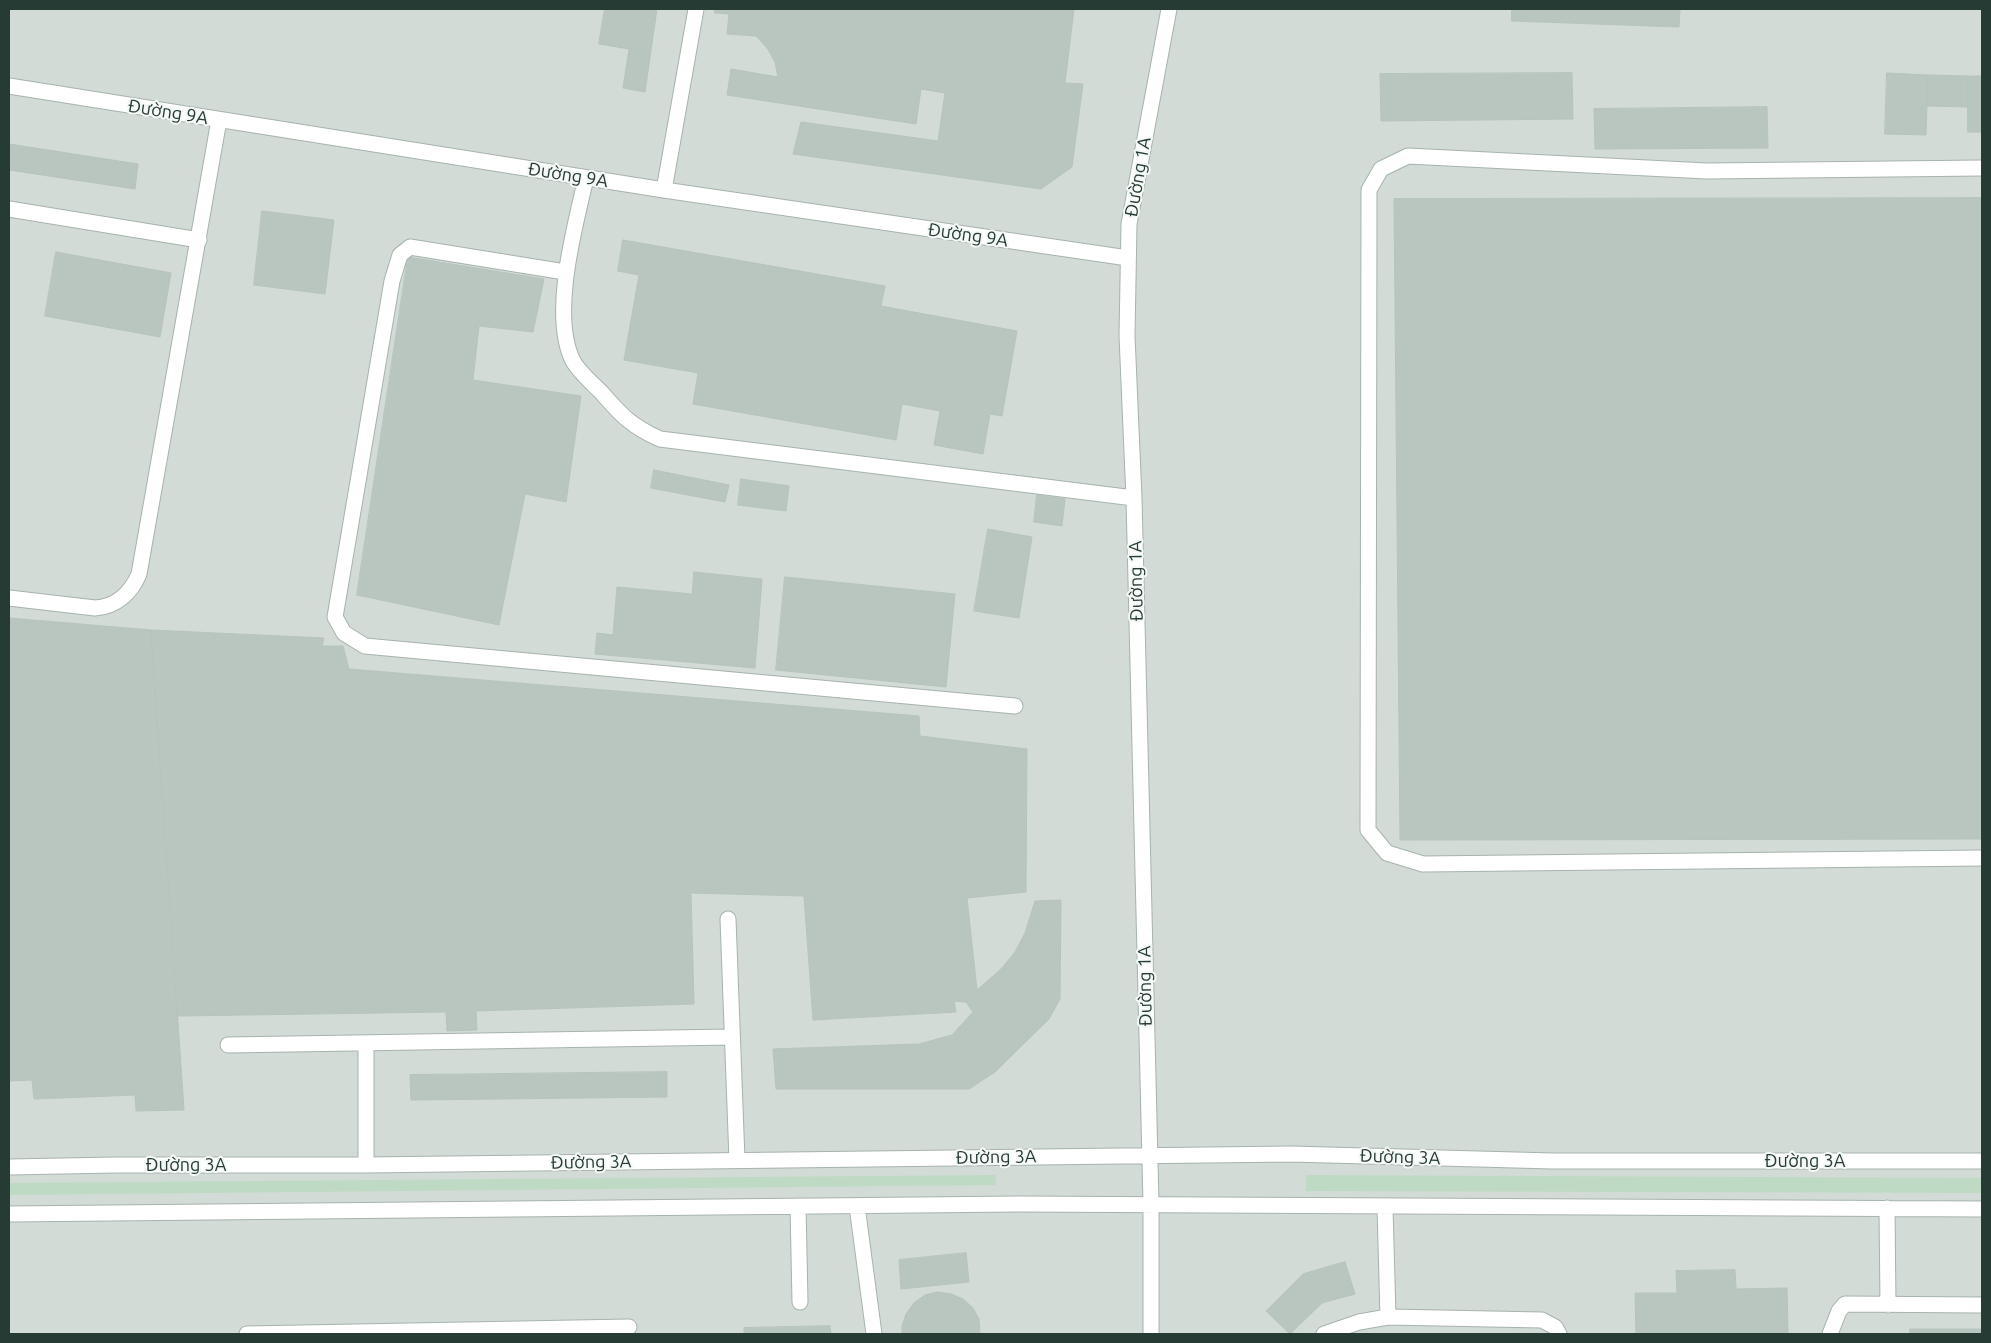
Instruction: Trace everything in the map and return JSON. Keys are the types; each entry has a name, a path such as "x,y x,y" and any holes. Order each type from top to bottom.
{"street":[{"path":"664,190 696,9"},
{"name":"Đường 1A","path":"1151,1203 1134,498 1127,336 1128,258 1129,224 1169,9"},
{"name":"Đường 9A","path":"9,86 664,190 1128,258"},
{"path":"9,598 106,608 124,596 135,584 144,557 219,120"},
{"path":"1982,168 1707,171 1408,156 1382,169 1369,190 1368,790 1368,830 1387,852 1423,864 1982,858"},
{"path":"586,178 565,272 565,334 573,362 612,406 637,429 660,439 1134,498"},
{"path":"9,209 198,240"},
{"path":"565,272 410,247 400,255 392,281 334,617 344,633 365,646 1015,706"},
{"path":"728,919 737,1160"},
{"path":"228,1045 732,1037"},
{"path":"366,1042 366,1165"},
{"name":"Đường 3A","path":"9,1167 116,1164 366,1165 1291,1154 1553,1161 1982,1161"},
{"path":"1151,1203 1151,1334"},
{"path":"9,1214 1151,1203 1385,1207 1982,1209"},
{"path":"798,1206 800,1302"},
{"path":"857,1206 874,1334"},
{"path":"1385,1207 1388,1317"},
{"path":"1887,1208 1888,1305"},
{"path":"1830,1334 1839,1311 1845,1304 1982,1305"},
{"path":"1324,1334 1359,1322 1388,1317 1542,1320 1555,1327 1560,1334"},
{"path":"247,1334 398,1333 629,1327"}],"shaded area":[{"path":"9,9 1982,9 1982,1334 9,1334"}],"green space":[{"path":"996,1175 996,1185 9,1195 9,1183"},
{"path":"1306,1175 1982,1178 1982,1193 1306,1191"}],"building":[{"path":"605,9 657,9 645,92 623,88 629,49 599,44"},
{"path":"715,9 1074,9 1065,83 1083,84 1072,167 1041,189 793,154 801,122 938,141 945,93 921,89 916,124 727,95 731,69 778,77 775,62 767,48 756,36 727,34 729,14 715,13"},
{"path":"1512,9 1680,9 1679,27 1512,21"},
{"path":"1572,73 1573,119 1381,121 1380,74"},
{"path":"1887,73 1928,75 1926,135 1885,134"},
{"path":"1928,75 1968,76 1968,107 1927,106"},
{"path":"1968,76 1982,76 1982,132 1968,132"},
{"path":"1767,107 1768,148 1595,149 1594,109"},
{"path":"9,144 138,164 135,189 9,170"},
{"path":"1982,198 1982,839 1400,840 1394,199"},
{"path":"262,211 334,220 325,294 254,285"},
{"path":"623,240 885,286 881,306 1017,331 1002,416 990,414 983,454 934,445 940,411 902,404 896,440 693,404 698,373 624,360 639,275 618,271"},
{"path":"56,252 171,273 160,337 45,316"},
{"path":"408,257 544,279 533,332 479,326 473,380 581,396 566,502 525,494 499,625 357,595"},
{"path":"654,470 729,485 725,502 651,488"},
{"path":"741,479 789,486 786,511 738,505"},
{"path":"1037,495 1065,499 1062,526 1034,522"},
{"path":"988,529 1032,537 1019,618 974,611"},
{"path":"694,572 762,579 755,668 595,654 597,633 613,635 617,587 692,594"},
{"path":"785,577 955,594 946,687 776,670"},
{"path":"9,618 151,630 184,1110 136,1111 135,1095 34,1099 32,1080 9,1081"},
{"path":"151,630 324,638 322,646 343,646 349,669 919,716 920,736 1027,749 1026,892 967,898 977,990 1001,969 1015,952 1025,933 1035,901 1061,900 1060,999 1049,1019 995,1072 969,1089 776,1089 773,1049 919,1044 952,1035 973,1012 966,1002 954,1001 956,1012 813,1020 804,896 691,893 694,1004 476,1011 477,1030 447,1031 446,1012 178,1016"},
{"path":"667,1072 667,1097 411,1100 410,1075"},
{"path":"966,1253 969,1282 901,1289 899,1260"},
{"path":"1345,1262 1355,1294 1322,1303 1290,1334 1266,1311 1303,1274"},
{"path":"1735,1270 1736,1289 1787,1288 1788,1334 1636,1334 1635,1293 1677,1293 1676,1271"},
{"path":"938,1292 951,1294 963,1299 973,1308 979,1319 980,1334 902,1334 902,1326 906,1314 914,1303 925,1295"},
{"path":"830,1326 831,1334 744,1334 744,1328"},
{"path":"1910,1329 1982,1329 1982,1334 1910,1334"}]}
